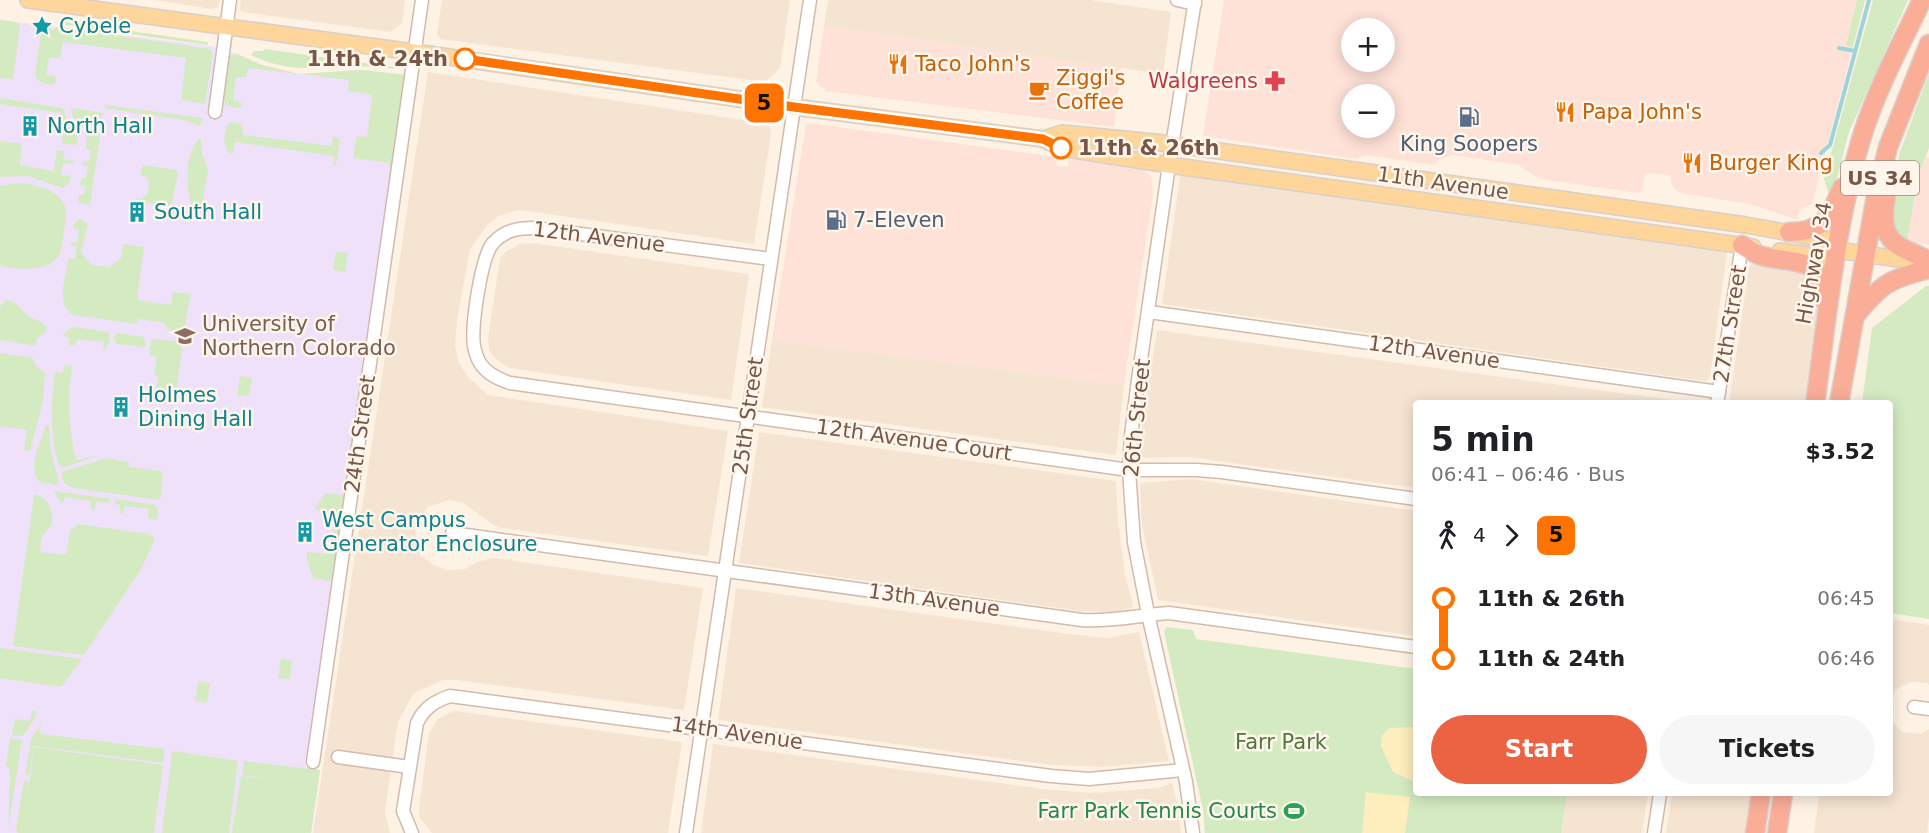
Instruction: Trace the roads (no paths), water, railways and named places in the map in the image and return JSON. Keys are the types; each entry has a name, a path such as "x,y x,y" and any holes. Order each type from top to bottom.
{"highway":[{"name":"Highway 34","path":"1816,400 1837,250 1858,151 1885,78 1922,0"},
{"name":"US 34","path":"1840,400 1864,254 1888,147 1929,44"},
{"path":"1904,104 1899,141 1883,217 1890,239 1905,250 1929,262"},
{"path":"1789,232 1803,232 1816,228 1824,222 1835,207 1858,151"},
{"path":"1742,245 1758,255 1806,263 1817,271 1824,288 1826,326"},
{"path":"1854,318 1882,285 1899,276 1929,269"},
{"path":"1755,833 1761,796"},
{"path":"1777,833 1783,796"}],"main road":[{"name":"11th Avenue","path":"35,0 794,107 1043,139 1061,148 1169,165 1826,257 1837,250"},
{"name":"11th Avenue","path":"1043,139 1062,133 1173,145 1789,232 1828,240 1837,250 1929,262"}],"street":[{"path":"215,112 230,0"},
{"name":"24th Street","path":"313,762 422,0"},
{"name":"25th Street","path":"686,833 810,0"},
{"path":"1177,0 1195,2"},
{"name":"26th Street","path":"1193,833 1183,770 1134,542 1129,470 1131,436 1169,165 1195,2"},
{"name":"12th Avenue","path":"477,303 488,250 506,231 520,228 535,228 771,259"},
{"name":"27th Street","path":"1718,398 1742,245"},
{"name":"12th Avenue Court","path":"477,303 475,350 484,369 510,383 1129,470 1222,472 1413,499"},
{"name":"12th Avenue","path":"1149,312 1718,398"},
{"name":"13th Avenue","path":"452,533 1082,620 1124,619 1169,613 1413,647"},
{"name":"14th Avenue","path":"412,833 403,811 417,723 432,704 450,696 1051,776 1089,779 1183,770"},
{"path":"1914,707 1929,709"},
{"path":"338,757 409,767"},
{"path":"1654,833 1660,796"}],"waterway":[{"path":"1821,153 1830,145 1869,0"},
{"path":"1839,48 1855,51"}],"place":[{"name":"Cybele","path":"42,26"},
{"name":"11th & 24th","path":"465,59"},
{"name":"Taco John's","path":"898,64"},
{"name":"Walgreens","path":"1275,81"},
{"name":"Ziggi's Coffee","path":"1039,90"},
{"name":"Papa John's","path":"1565,112"},
{"name":"King Soopers","path":"1469,117"},
{"name":"North Hall","path":"30,126"},
{"name":"11th & 26th","path":"1061,148"},
{"name":"Burger King","path":"1692,163"},
{"name":"South Hall","path":"137,212"},
{"name":"7-Eleven","path":"836,220"},
{"name":"University of Northern Colorado","path":"185,336"},
{"name":"Holmes Dining Hall","path":"121,407"},
{"name":"West Campus Generator Enclosure","path":"305,532"},
{"name":"Farr Park Tennis Courts","path":"1294,811"}],"park label":[{"name":"Farr Park","path":"1281,742"}]}
